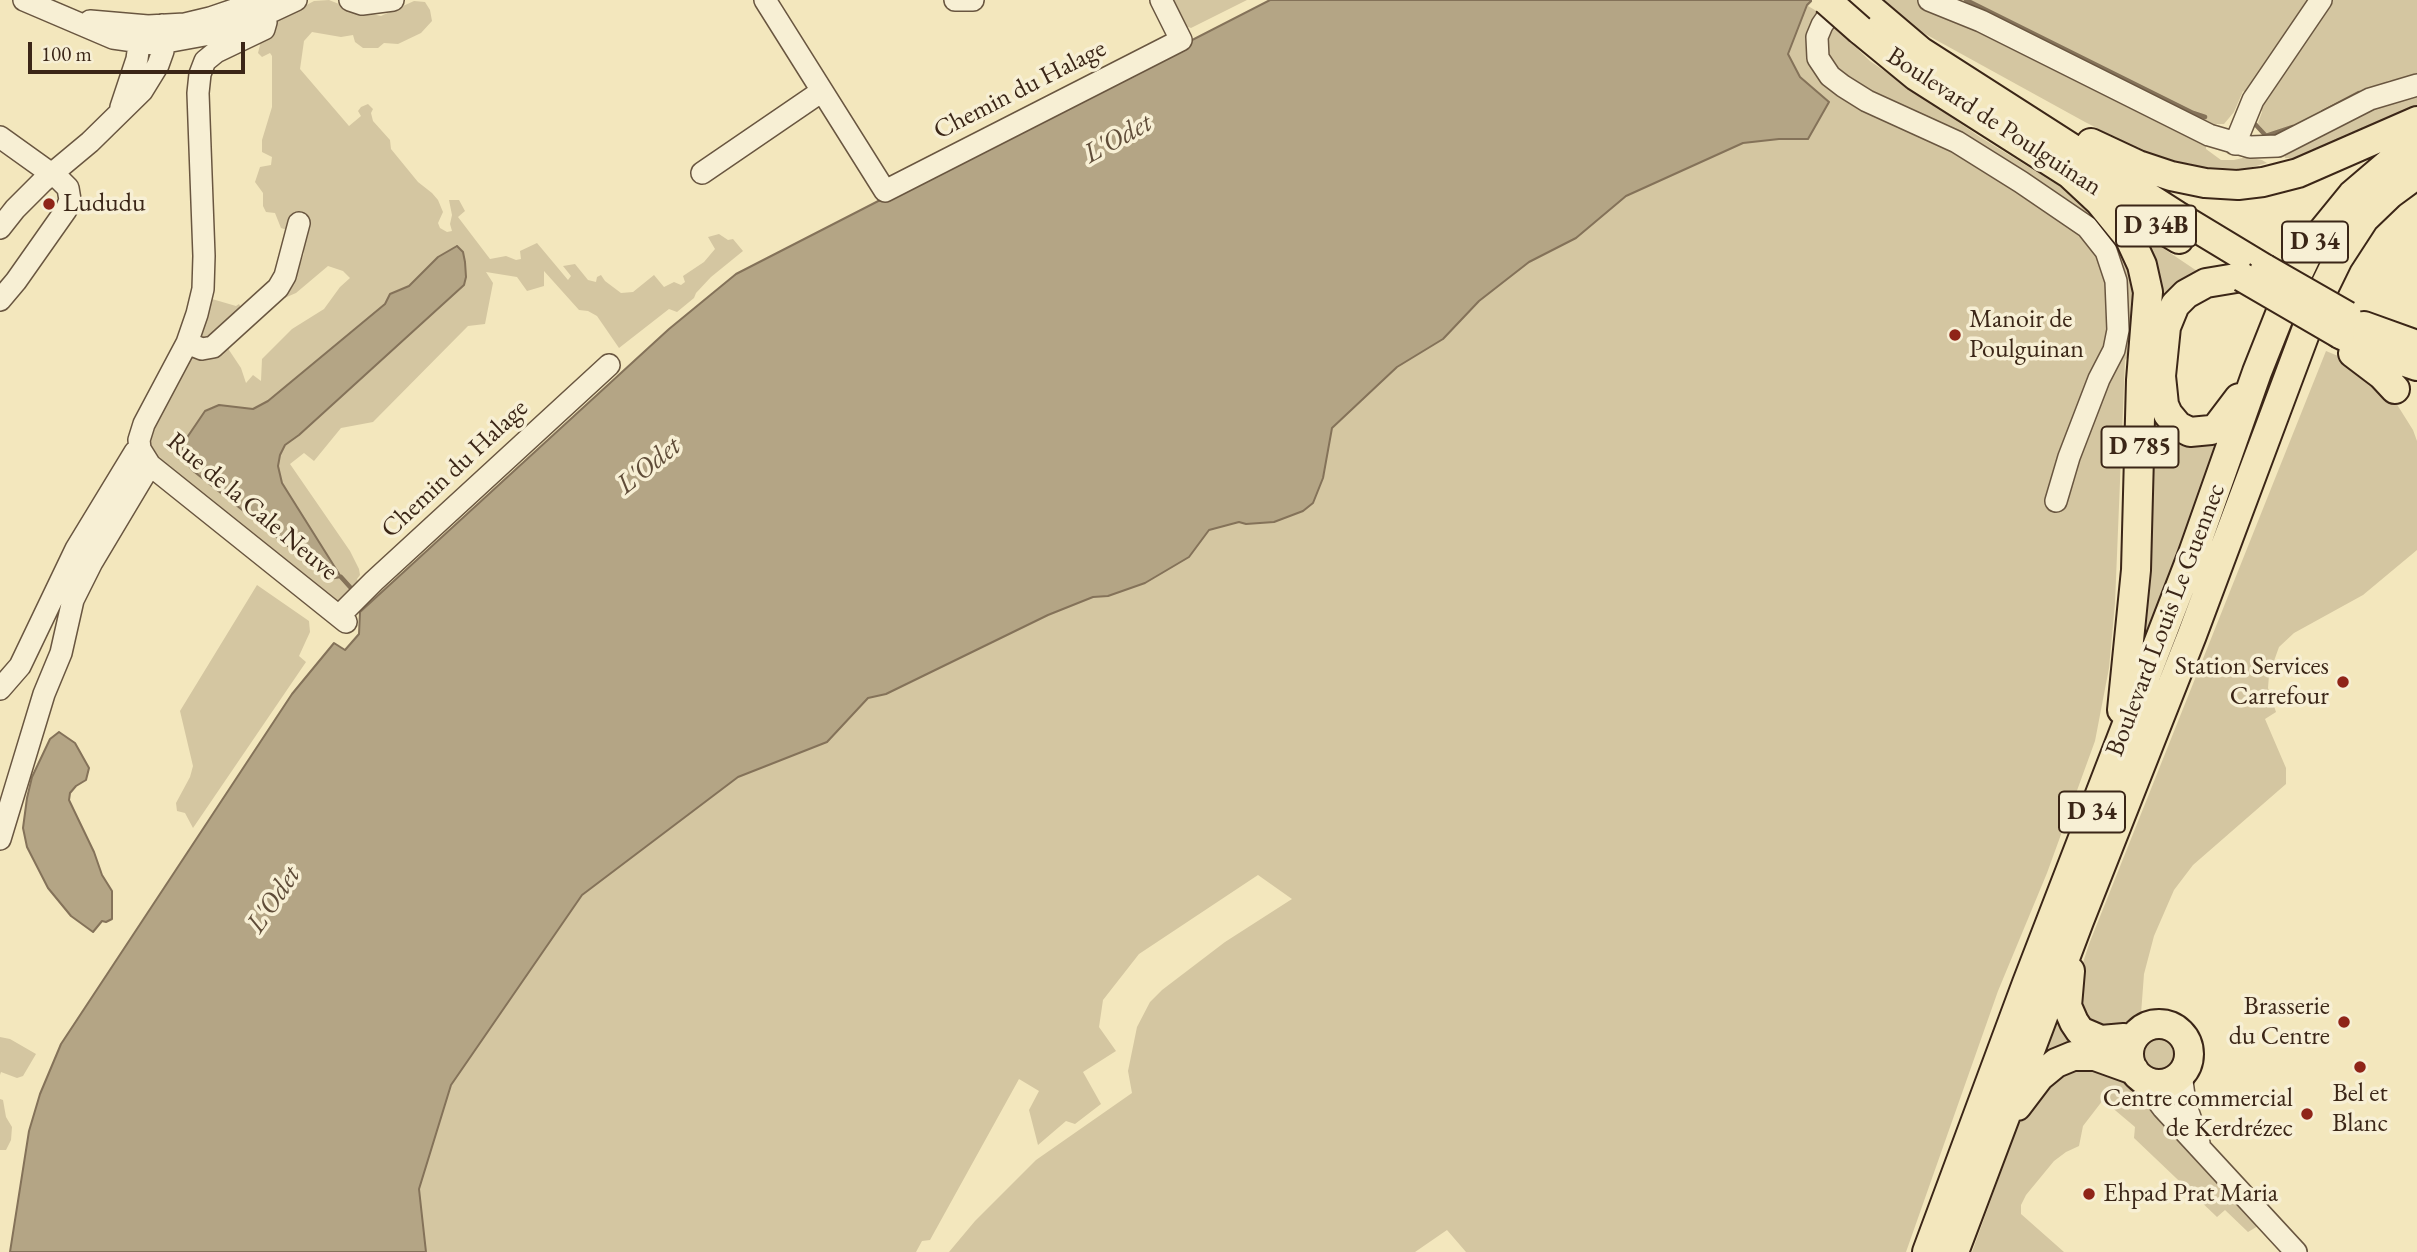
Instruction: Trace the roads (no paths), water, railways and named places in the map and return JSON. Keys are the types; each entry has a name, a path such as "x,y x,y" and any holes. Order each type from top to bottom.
{"main road":[{"name":"Boulevard de Poulguinan","path":"1826,0 1968,80 2253,273"},
{"name":"Boulevard de Poulguinan","path":"1860,0 1871,25 1916,76 2070,174 2253,273"},
{"path":"1968,80 2115,155 2156,172 2205,183 2251,184 2287,176 2417,121"},
{"name":"Boulevard Louis Le Guennec","path":"1927,1252 2192,556 2257,372 2286,299 2321,233 2360,186 2417,145"},
{"name":"D 785","path":"2070,174 2099,201 2130,239 2142,265 2148,292 2141,380 2136,570 2118,746"},
{"name":"Boulevard Louis Le Guennec","path":"1954,1252 2326,281 2351,238 2376,206 2417,174"},
{"path":"2294,361 2372,235 2417,194"},
{"path":"2253,273 2206,283 2186,294 2175,305 2168,318 2162,358 2164,405 2168,415 2190,432 2211,430 2225,418 2257,372"},
{"name":"D 785","path":"2253,273 2341,330 2375,331 2417,345"},
{"name":"D 34B","path":"2253,273 2299,311 2341,330"},
{"path":"2341,330 2379,353 2417,366"},
{"path":"2341,330 2395,389"},
{"path":"1996,1138 2034,1082 2065,1059 2083,1055 2095,1056 2157,1084 2170,1082 2186,1067 2189,1051 2182,1035 2168,1025 2151,1025 2136,1034 2116,1040 2101,1040 2080,1031 2067,1006 2067,987 2079,921"},
{"path":"2136,1034 2129,1048 2129,1056 2136,1073"}],"street":[{"path":"24,0 70,18 152,34 210,34 264,5 296,0"},
{"path":"351,0 362,4 387,0"},
{"path":"702,173 822,91 765,0"},
{"path":"955,0 973,0"},
{"name":"Chemin du Halage","path":"822,91 885,191 1181,40 1161,0"},
{"path":"1846,0 1831,12 1817,37 1818,58 1830,76 1867,101 1957,142 2050,200 2087,227 2106,251 2112,265 2118,312 2114,350 2099,379 2069,457 2056,501"},
{"path":"1929,0 1981,20 2209,135 2235,144 2258,148 2278,146 2371,99 2417,85"},
{"path":"2235,144 2252,100 2321,0"},
{"name":"Rue de la Cale Neuve","path":"264,5 264,29 216,52 205,61 200,74 198,93 203,278 200,305 187,343 144,424 139,440 145,457 343,619"},
{"path":"0,228 15,209 56,176 120,111 137,59 152,34"},
{"path":"0,137 56,176 69,190 69,205 0,300"},
{"path":"0,239 24,219 56,176"},
{"path":"187,343 202,349 213,347 278,288 285,276 299,223"},
{"name":"Chemin du Halage","path":"343,619 367,579 610,365"},
{"path":"0,689 20,666 76,549 135,452 145,457 73,600 61,653 44,694 0,839"},
{"path":"2136,1073 2163,1108 2296,1252"},
{"path":"2181,1074 2185,1103 2201,1148"}],"water":[{"name":"L'Odet","path":"1270,0 1812,0 1807,5 1788,54 1800,77 1829,102 1808,139 1743,143 1626,196 1576,238 1529,262 1479,301 1443,339 1397,367 1332,428 1323,478 1313,503 1303,511 1274,522 1239,522 1209,530 1189,557 1145,583 1108,596 1093,597 1048,615 886,694 868,698 827,742 738,777 582,895 451,1085 419,1189 426,1252 10,1252 29,1131 40,1094 61,1044 292,694 334,643 345,650 359,634 360,612 669,329 736,274"},
{"path":"457,246 463,252 465,262 464,285 285,445 280,455 278,466 282,483 341,577 329,579 192,470 184,459 184,442 205,411 219,405 253,409 268,401 385,304 390,294 409,286 438,257"},
{"path":"59,732 75,743 89,768 86,780 70,793 69,800 102,875 112,891 112,919 102,921 93,932 71,916 48,888 27,847 23,828 32,777 50,739"}],"waterway":[{"path":"1966,0 2205,117"},
{"path":"2323,112 2359,93"},
{"path":"2256,125 2266,136 2293,127"},
{"path":"341,577 350,587"}],"place":[{"name":"Lududu","path":"49,204"},
{"name":"Manoir de Poulguinan","path":"1955,335"},
{"name":"Station Services Carrefour","path":"2343,682"},
{"name":"Brasserie du Centre","path":"2344,1022"},
{"name":"Bel et Blanc","path":"2360,1067"},
{"name":"Centre commercial de Kerdrézec","path":"2307,1114"},
{"name":"Ehpad Prat Maria","path":"2089,1194"}]}
